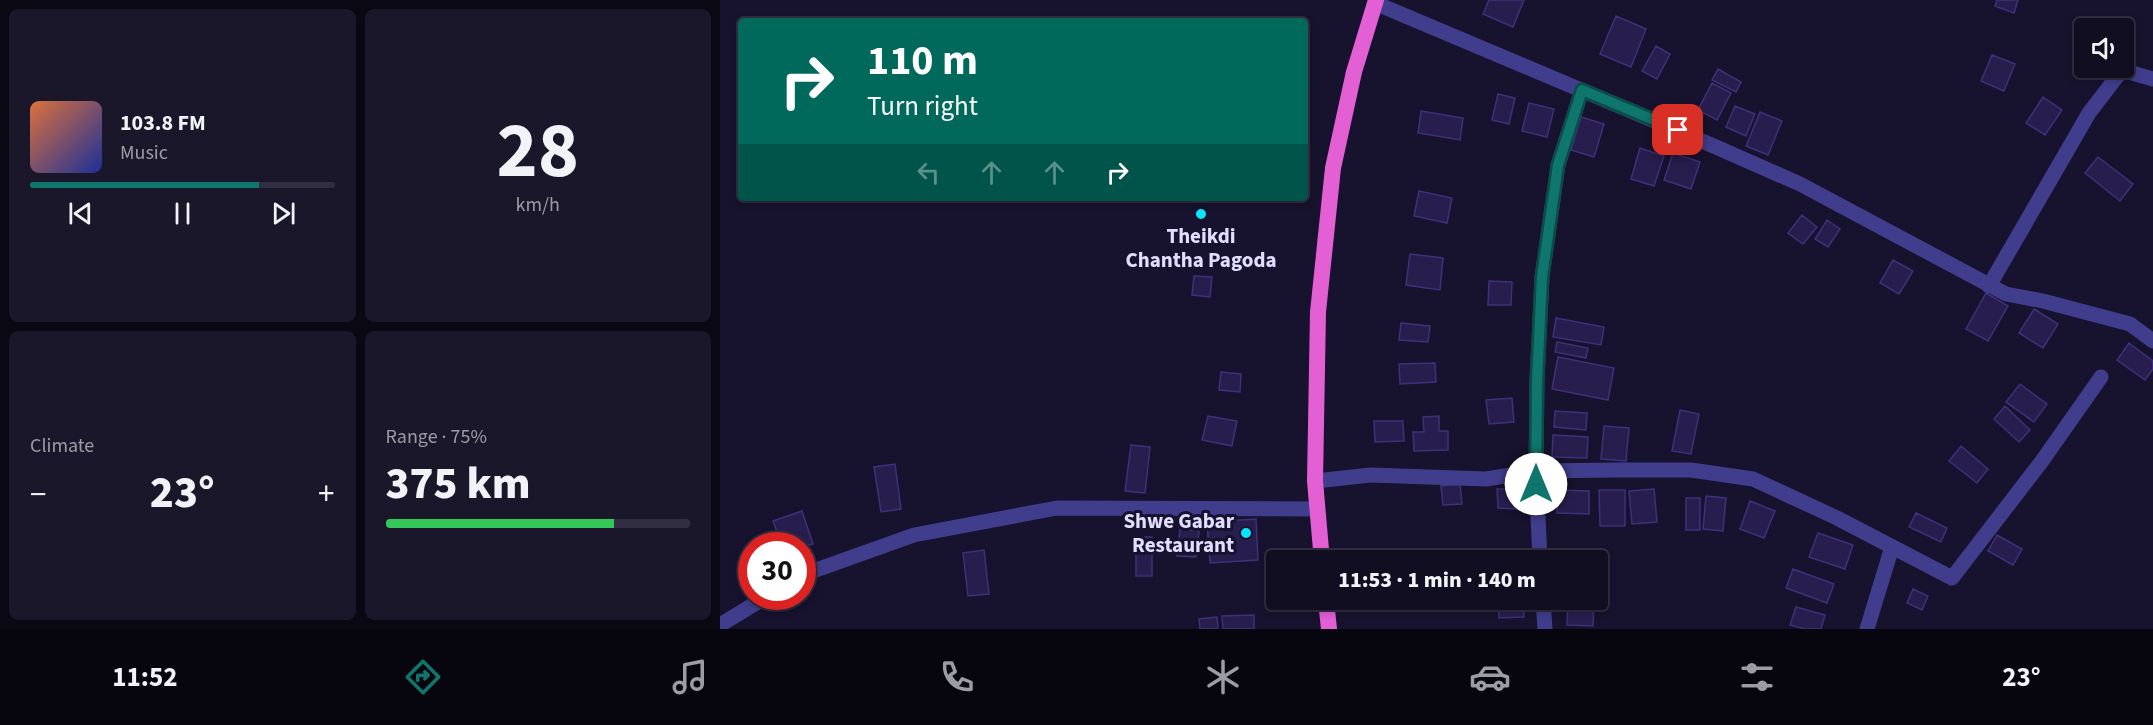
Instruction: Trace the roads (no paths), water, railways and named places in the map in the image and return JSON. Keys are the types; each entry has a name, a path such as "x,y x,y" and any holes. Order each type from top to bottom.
{"highway":[{"path":"1321,550 1315,481 1318,312 1333,168 1354,72 1375,1"},
{"path":"1327,610 1329,629"}],"street":[{"path":"1375,1 1800,184 2006,294 2043,301 2130,324 2153,341"},
{"path":"1989,286 2089,113 2122,70 2153,79"},
{"path":"1540,550 1536,471 1537,380 1542,277 1558,165 1582,90"},
{"path":"1315,481 1371,475 1486,478 1536,471 1691,470 1753,479 1837,518 1952,578 2042,460 2101,377"},
{"path":"816,570 914,535 1057,508 1317,509"},
{"path":"1867,629 1892,547"},
{"path":"720,625 745,610"},
{"path":"1544,610 1545,629"}],"place":[{"name":"Theikdi Chantha Pagoda","path":"1201,214"},
{"name":"Shwe Gabar Restaurant","path":"1246,533"}]}
